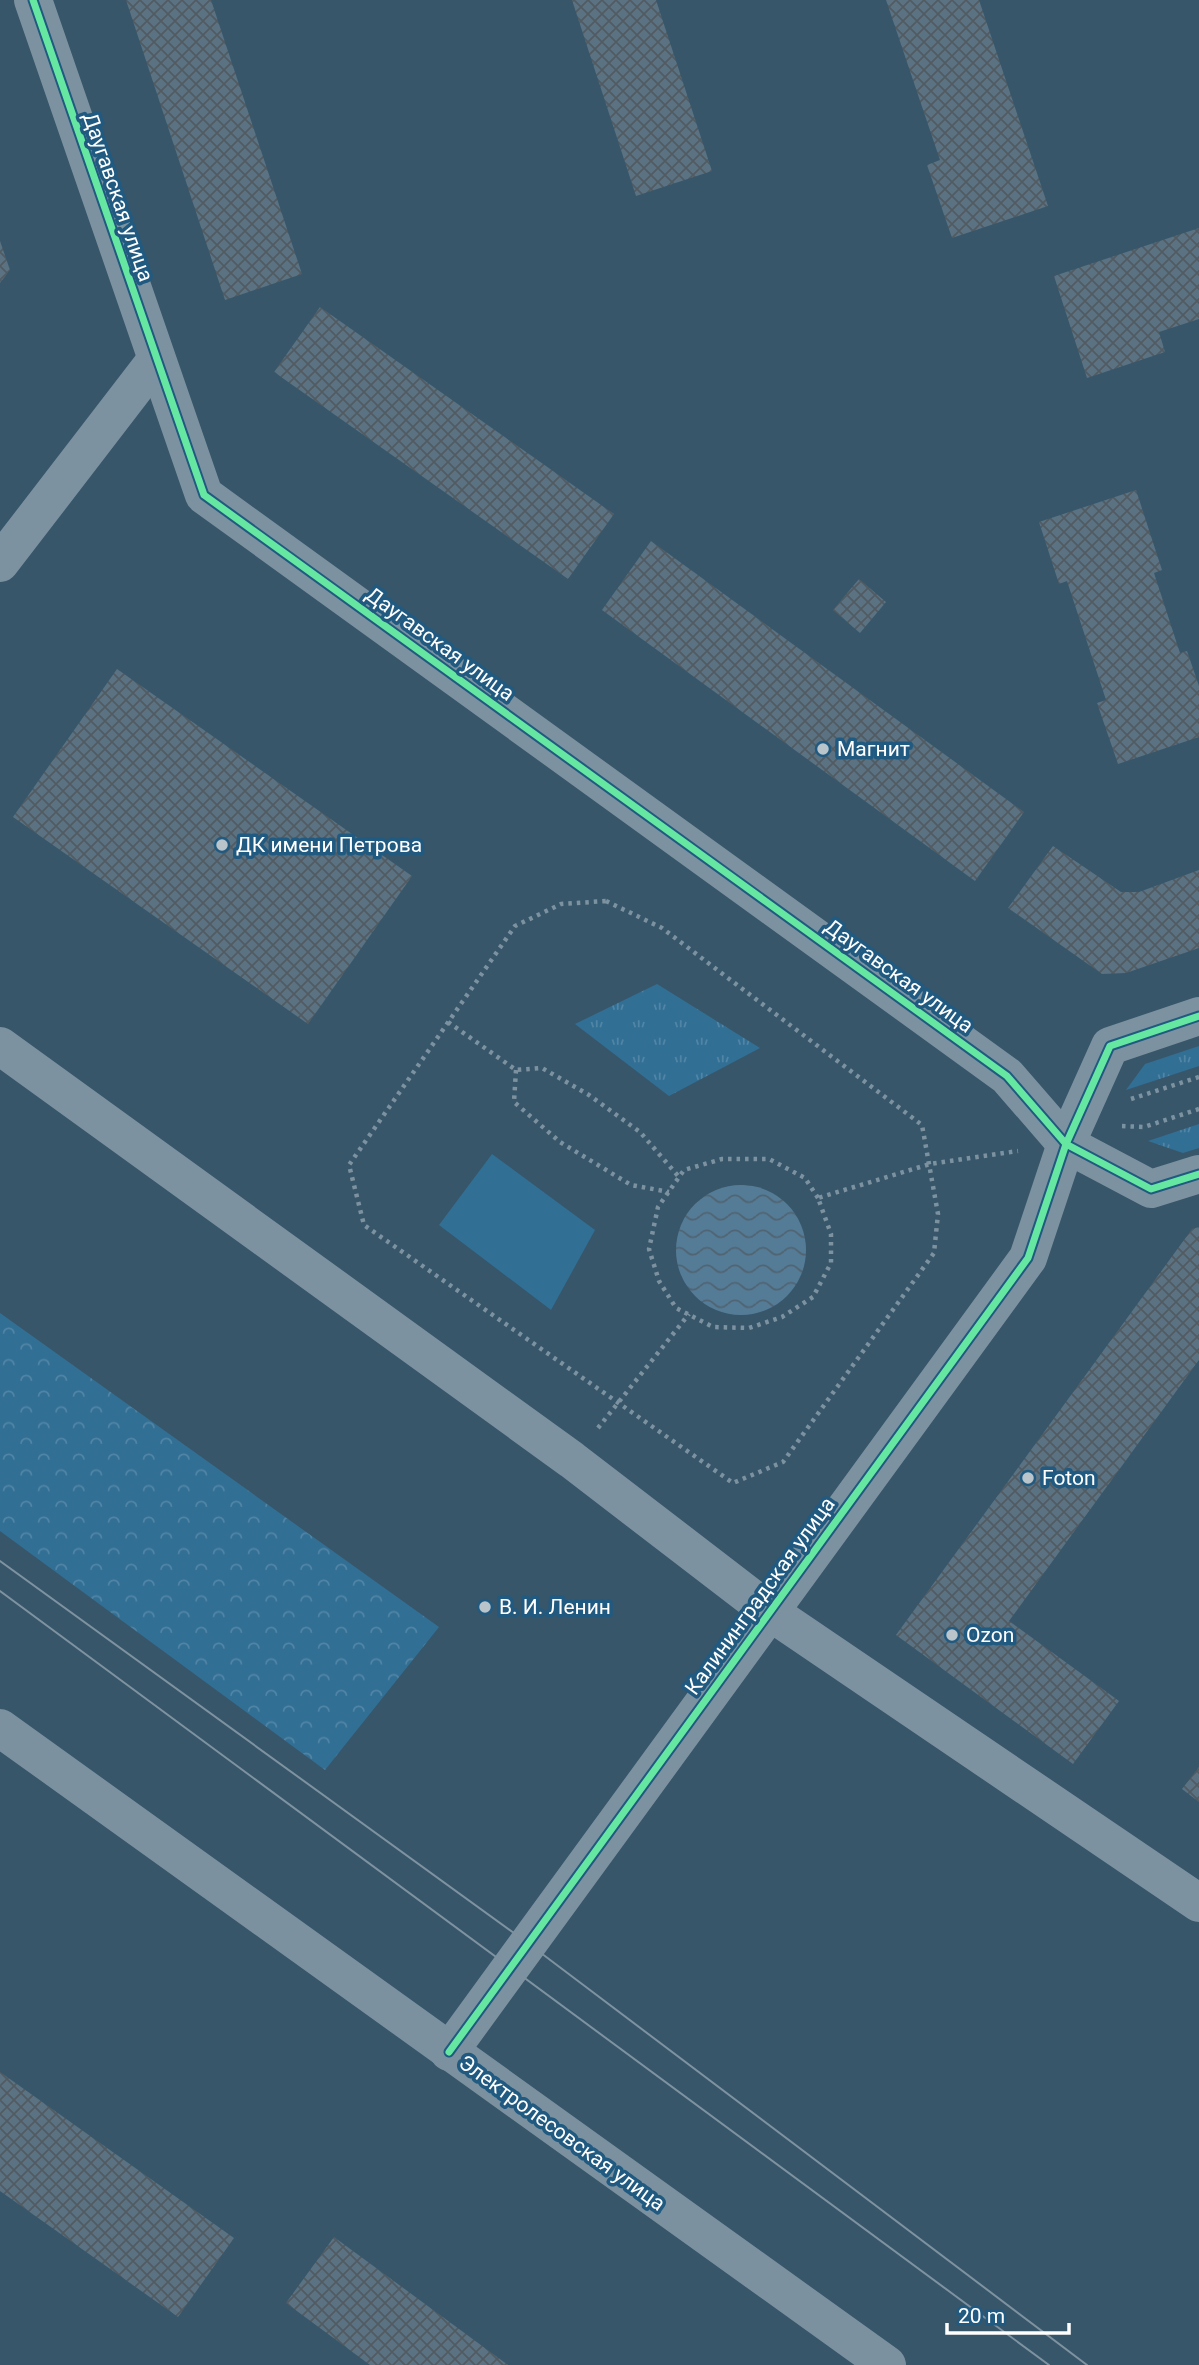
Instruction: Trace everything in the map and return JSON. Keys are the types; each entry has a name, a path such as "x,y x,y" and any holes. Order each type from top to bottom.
{"main road":[{"name":"Электролесовская улица","path":"0,1728 887,2365"}],"street":[{"name":"Даугавская улица","path":"33,0 204,495 1007,1076 1066,1144"},
{"path":"0,563 156,360"},
{"name":"Калининградская улица","path":"449,2052 1028,1258 1066,1144 1110,1046 1199,1016"},
{"path":"0,1046 572,1460 770,1612 1199,1903"},
{"path":"1066,1144 1151,1189 1199,1174"}],"path":[{"path":"606,901 662,928 922,1125 930,1164 938,1214 934,1253 783,1462 733,1483 363,1225 349,1165 515,926 561,904 606,901"},
{"path":"448,1022 516,1070 542,1068 589,1095 640,1132 679,1177"},
{"path":"516,1070 513,1102 560,1142 631,1185 669,1192"},
{"path":"1128,1100 1199,1077"},
{"path":"1119,1126 1144,1126 1199,1109"},
{"path":"818,1198 930,1164 1066,1144"},
{"path":"722,1159 769,1159 804,1178 818,1198 831,1234 831,1263 813,1297 782,1317 748,1328 713,1327 676,1308 659,1281 649,1249 658,1207 679,1177 684,1170 722,1159"},
{"path":"572,1460 689,1314"}],"green space":[{"path":"657,984 760,1048 669,1096 575,1024"},
{"path":"1199,1046 1199,1066 1126,1090 1145,1064"},
{"path":"1199,1124 1199,1148 1183,1153 1148,1141"},
{"path":"492,1154 595,1230 551,1310 439,1225"},
{"path":"0,1313 439,1627 325,1770 0,1531"}],"water":[{"path":"741,1185 766,1190 787,1204 801,1225 806,1250 801,1275 787,1296 766,1310 741,1315 716,1310 695,1296 681,1275 676,1250 681,1225 695,1204 716,1190"}],"building":[{"path":"126,0 211,0 302,274 225,300"},
{"path":"572,0 656,0 712,171 636,196"},
{"path":"886,0 979,0 1048,206 952,238 927,165 940,160"},
{"path":"1199,228 1199,319 1159,332 1165,352 1087,378 1054,276"},
{"path":"0,241 10,270 0,283"},
{"path":"320,307 614,514 568,579 274,372"},
{"path":"1136,490 1162,570 1154,573 1180,653 1187,651 1199,686 1199,737 1118,764 1097,703 1106,700 1067,581 1059,584 1039,522"},
{"path":"651,541 1024,812 975,881 602,610"},
{"path":"859,579 886,602 860,633 833,610"},
{"path":"117,669 412,876 308,1024 13,817"},
{"path":"1053,846 1121,892 1139,892 1199,870 1199,948 1126,973 1102,974 1008,908"},
{"path":"1199,1227 1199,1360 1009,1621 1119,1701 1073,1764 896,1635 1192,1229"},
{"path":"1199,1767 1199,1802 1182,1789"},
{"path":"0,2072 234,2238 178,2317 0,2191"},
{"path":"334,2237 508,2365 370,2365 286,2303"}],"tram line":[{"path":"0,1561 529,1944 1087,2365"},
{"path":"0,1591 1049,2365"}],"cycle path":[{"path":"33,0 204,495 1007,1076 1066,1144 1151,1189 1199,1174"},
{"path":"449,2052 1028,1258 1066,1144 1110,1046 1199,1016"}],"place":[{"name":"Магнит","path":"823,749"},
{"name":"ДК имени Петрова","path":"222,845"},
{"name":"Foton","path":"1028,1478"},
{"name":"В. И. Ленин","path":"485,1607"},
{"name":"Ozon","path":"952,1635"}]}
